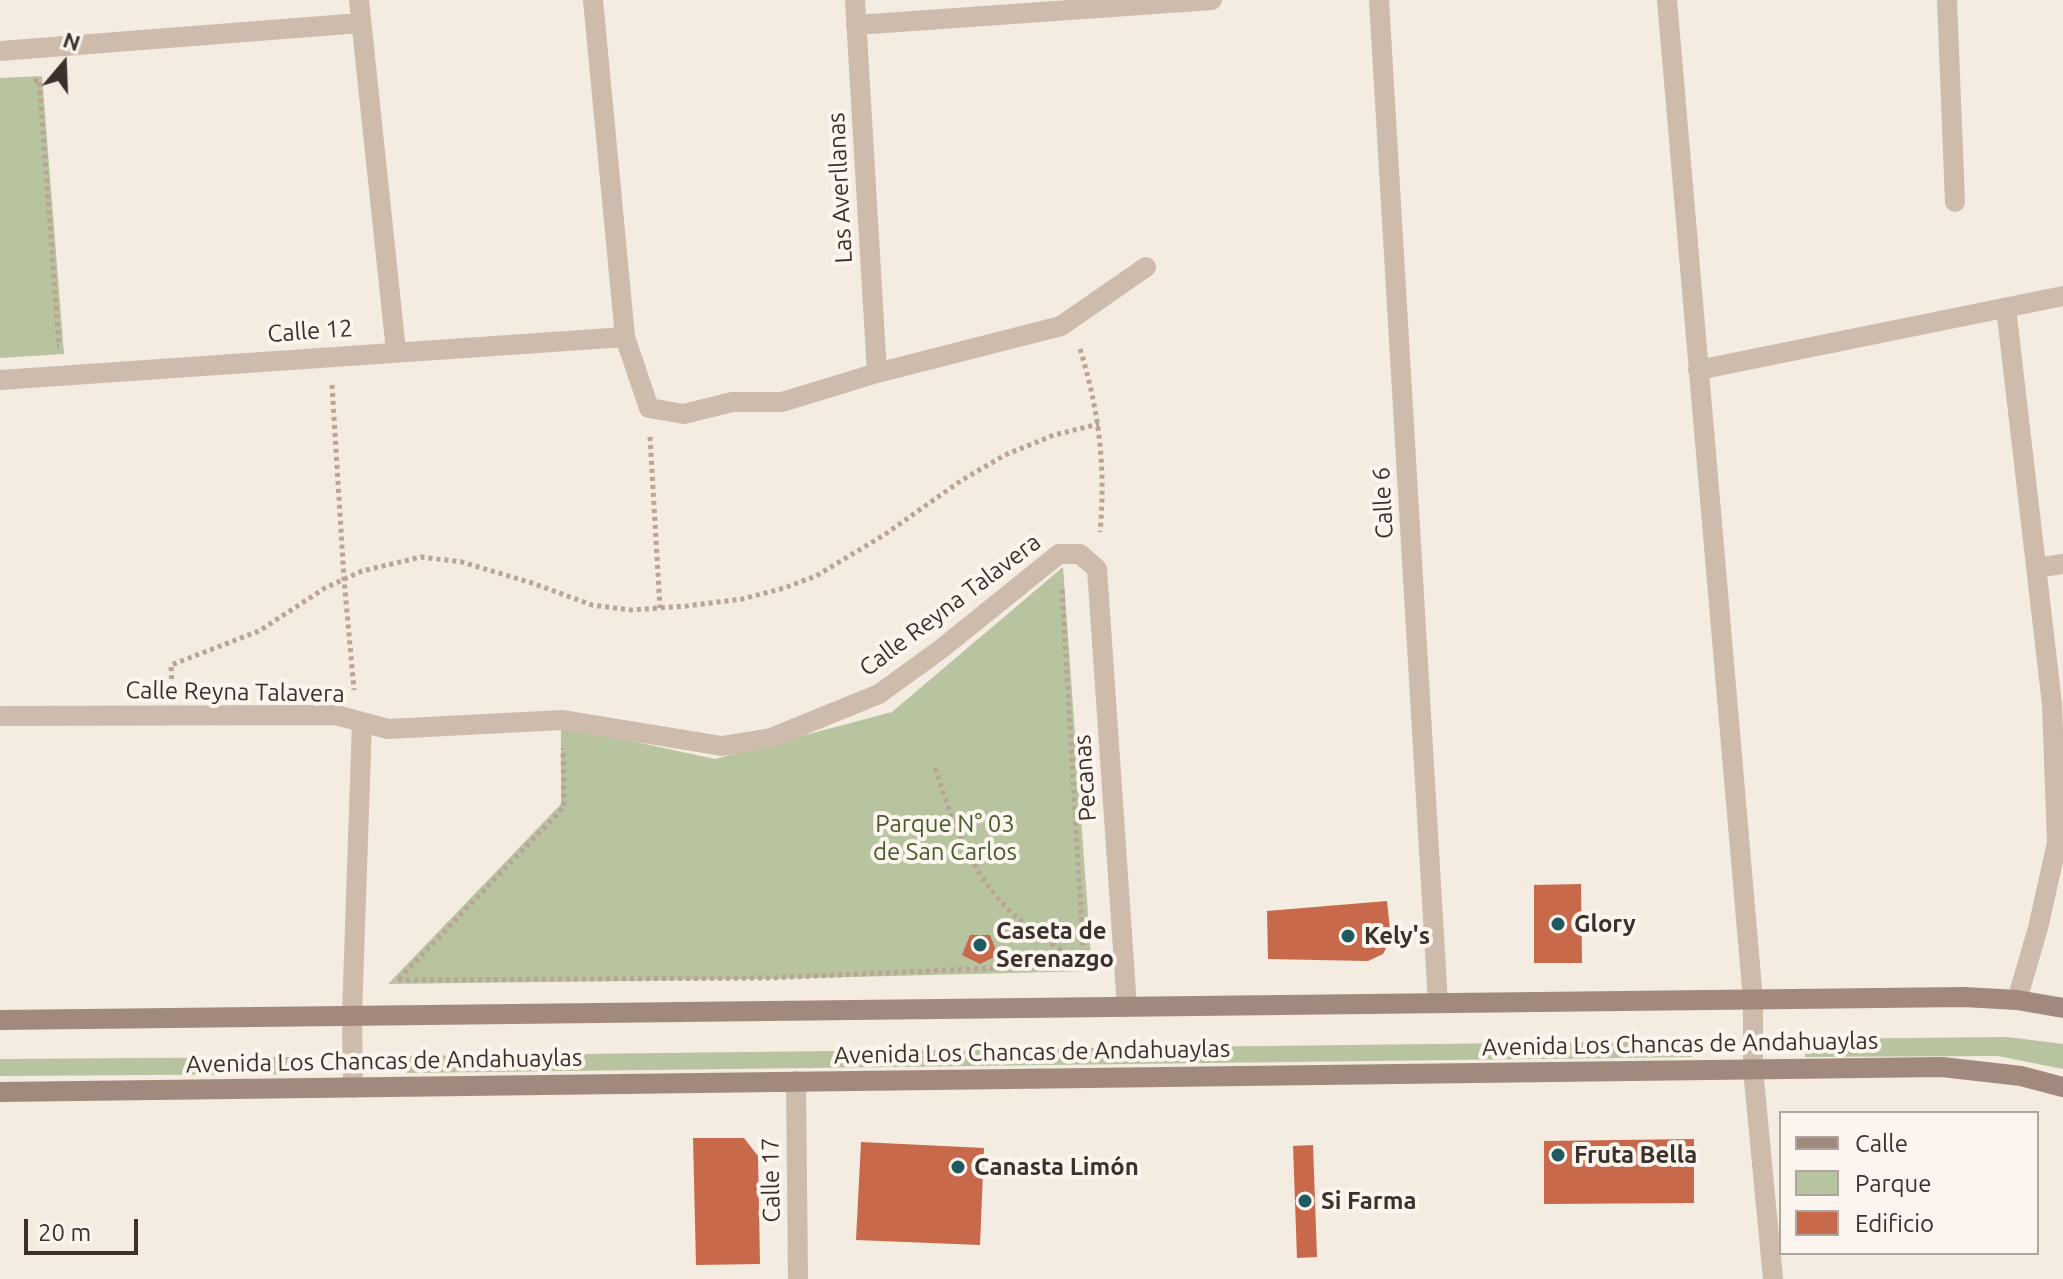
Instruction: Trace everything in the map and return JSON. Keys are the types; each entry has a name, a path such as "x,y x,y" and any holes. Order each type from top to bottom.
{"main road":[{"name":"Avenida Los Chancas de Andahuaylas","path":"0,1020 1964,997 2017,1000 2063,1008"},
{"name":"Avenida Los Chancas de Andahuaylas","path":"0,1092 1942,1067 2021,1076 2063,1087"}],"street":[{"path":"359,0 396,351"},
{"path":"593,0 625,337 649,408 684,414 732,402 782,402 877,373 1061,326 1146,267"},
{"name":"Las Averllanas","path":"855,0 877,373"},
{"path":"856,25 1212,0"},
{"name":"Calle 6","path":"1379,0 1438,1003"},
{"path":"1667,0 1753,1000 1753,1069 1773,1279"},
{"path":"1947,0 1955,202"},
{"path":"0,51 361,23"},
{"path":"1698,370 2063,296"},
{"path":"2006,308 2036,568 2058,704 2057,843 2038,928 2017,1000"},
{"name":"Calle 12","path":"0,380 625,337"},
{"name":"Calle Reyna Talavera","path":"0,716 336,715 388,729 563,720 722,746 771,738 879,694 941,649 1059,554 1080,554 1097,569"},
{"path":"2036,568 2063,564"},
{"name":"Pecanas","path":"1097,569 1127,1007"},
{"path":"353,1088 352,1015 362,722"},
{"name":"Calle 17","path":"796,1081 798,1279"}],"path":[{"path":"39,80 59,346 44,347"},
{"path":"1071,319 1088,372 1099,424 1104,492 1097,569"},
{"path":"331,356 344,579 354,689 362,722"},
{"path":"649,408 660,608"},
{"path":"173,716 171,665 259,631 325,588 362,571 421,557 462,562 592,605 631,610 742,599 816,576 1005,455 1054,435 1099,424"},
{"path":"1061,578 1084,964"},
{"path":"563,747 564,807 398,980 770,978 1084,964"},
{"path":"935,768 962,841 984,879 1008,909 1044,939 1084,964"}],"green space":[{"path":"42,76 64,354 0,358 0,78"},
{"name":"Parque N° 03 de San Carlos","path":"1063,567 1092,971 388,984 561,804 561,726 715,759 892,712"},
{"path":"2007,1037 2063,1044 2063,1069 1998,1056 1805,1057 1805,1039"},
{"path":"1691,1041 1692,1057 407,1073 406,1056"},
{"path":"300,1057 301,1074 0,1076 0,1059"}],"building":[{"name":"Glory","path":"1581,884 1582,963 1534,963 1534,885"},
{"path":"1387,901 1391,939 1383,954 1368,961 1268,959 1267,911"},
{"name":"Caseta de Serenazgo","path":"970,935 990,935 998,955 980,964 962,955"},
{"path":"693,1138 744,1138 758,1156 760,1264 696,1265"},
{"path":"1694,1139 1694,1203 1544,1204 1544,1141"},
{"path":"861,1142 984,1148 980,1245 856,1240"},
{"name":"Si Farma","path":"1313,1145 1317,1257 1297,1258 1293,1146"}],"place":[{"name":"Glory","path":"1558,924"},
{"name":"Kely's","path":"1348,936"},
{"name":"Caseta de Serenazgo","path":"980,945"},
{"name":"Fruta Bella","path":"1558,1155"},
{"name":"Canasta Limón","path":"958,1167"},
{"name":"Si Farma","path":"1305,1201"}]}
